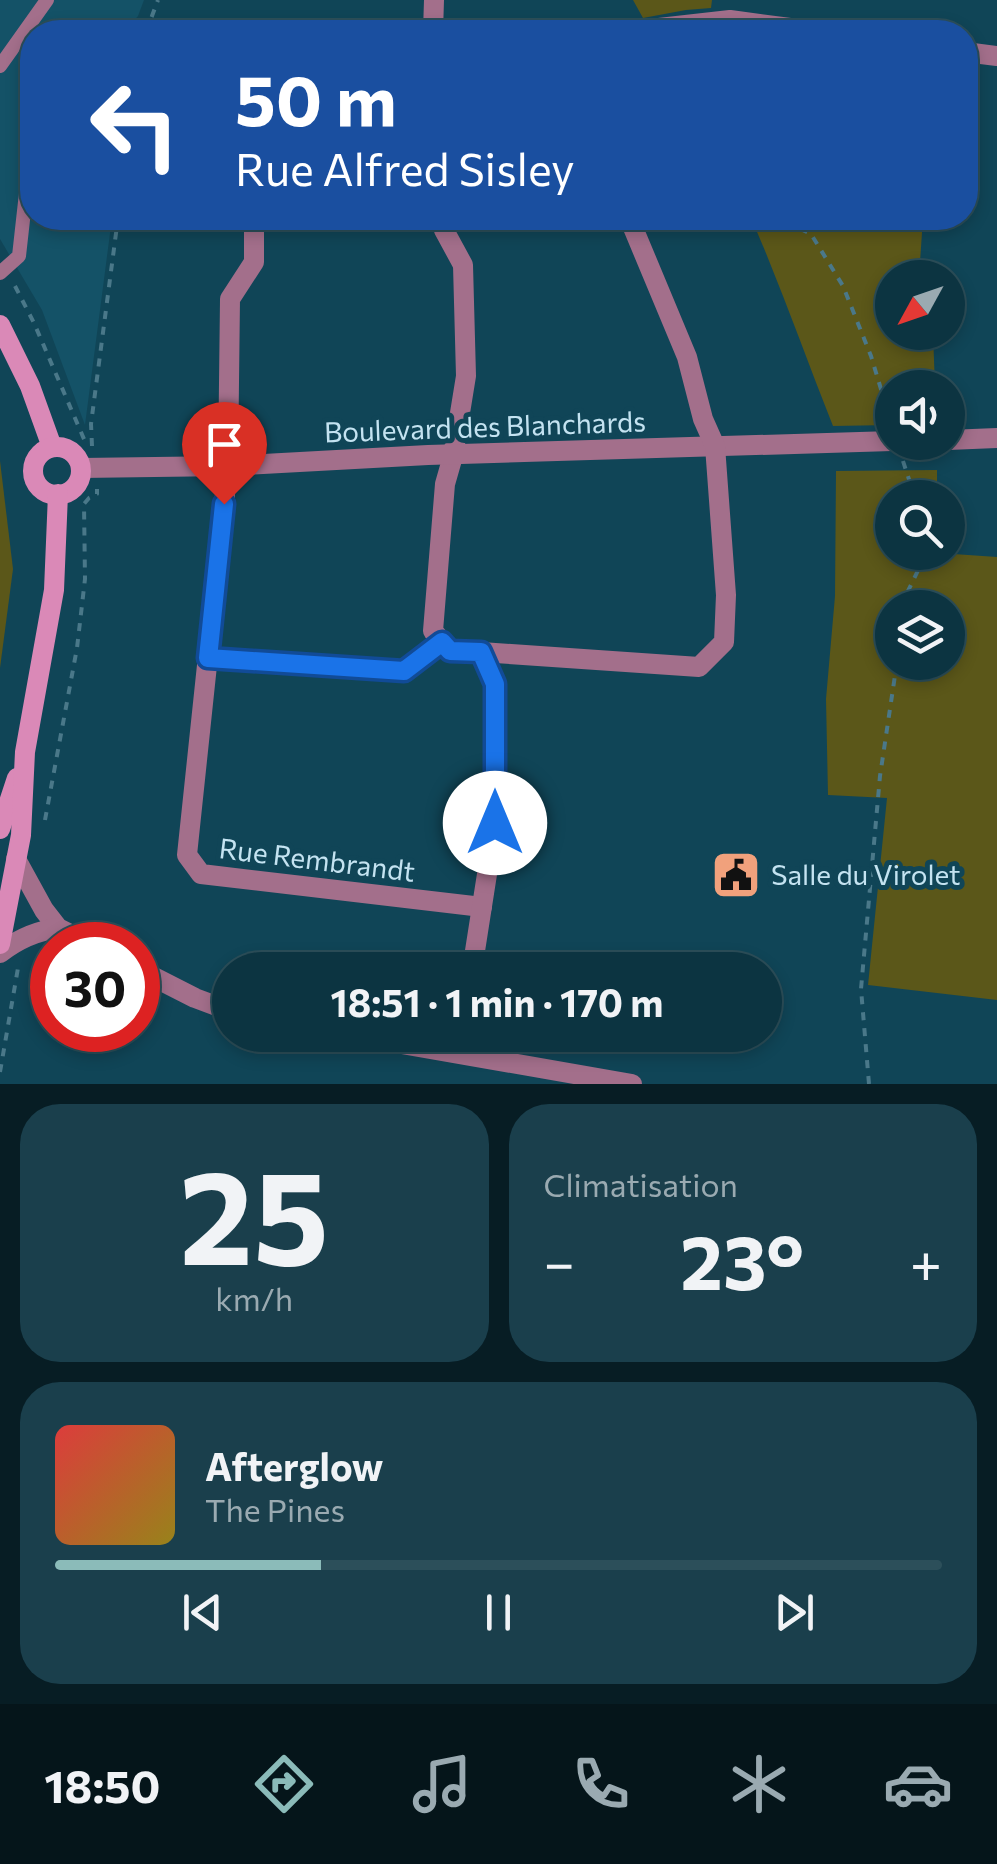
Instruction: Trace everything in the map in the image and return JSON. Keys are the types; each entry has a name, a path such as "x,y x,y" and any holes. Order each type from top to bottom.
{"main road":[{"path":"0,325 30,386 52,447"},
{"path":"52,447 74,454 90,468 72,489 58,494 43,490 34,478 38,455 52,447"},
{"path":"0,944 21,835 25,752 54,590 58,494"},
{"path":"0,829 25,752"}],"street":[{"name":"Rue Rembrandt","path":"254,230 254,262 230,299 228,466 187,856 201,874 482,907"},
{"path":"444,230 463,265 466,376 454,456 444,484 433,631 450,651 699,668 724,642 726,594 715,446 687,356 634,230"},
{"path":"965,439 997,438"},
{"name":"Boulevard des Blanchards","path":"90,468 875,441"},
{"path":"208,658 404,671 442,642"},
{"path":"475,952 495,823 495,684 481,652"},
{"path":"16,859 53,922"},
{"path":"0,953 30,935"},
{"path":"160,980 212,1005"},
{"path":"494,1052 632,1084"}],"lane":[{"path":"0,66 20,38"},
{"path":"2,271 19,256 22,230"}],"path":[{"path":"90,468 91,424 116,230"},
{"path":"802,230 810,234 843,286 875,370"},
{"path":"2,271 34,323 59,378 97,494 84,504 85,579 77,648 43,832"},
{"path":"903,461 909,480"},
{"path":"869,1084 861,989 880,776 894,680"},
{"path":"0,1072 22,954"}],"shaded area":[{"path":"0,0 144,0 134,20 20,20 20,230 110,230 85,425 42,310 0,239"},
{"path":"633,0 712,0 711,8 643,18"},
{"path":"756,230 922,230 920,260 875,260 875,350 934,350 934,370 875,370 875,425 833,426"},
{"path":"0,461 13,569 0,668"},
{"path":"937,470 937,480 875,480 875,570 965,570 965,555 997,557 997,1000 868,985 887,798 828,795 826,699 835,596 836,471"}],"place":[{"name":"Salle du Virolet","path":"736,875"}],"route":[{"path":"224,504 208,658 404,671 442,642 450,651 481,652 495,684 495,823"}]}
